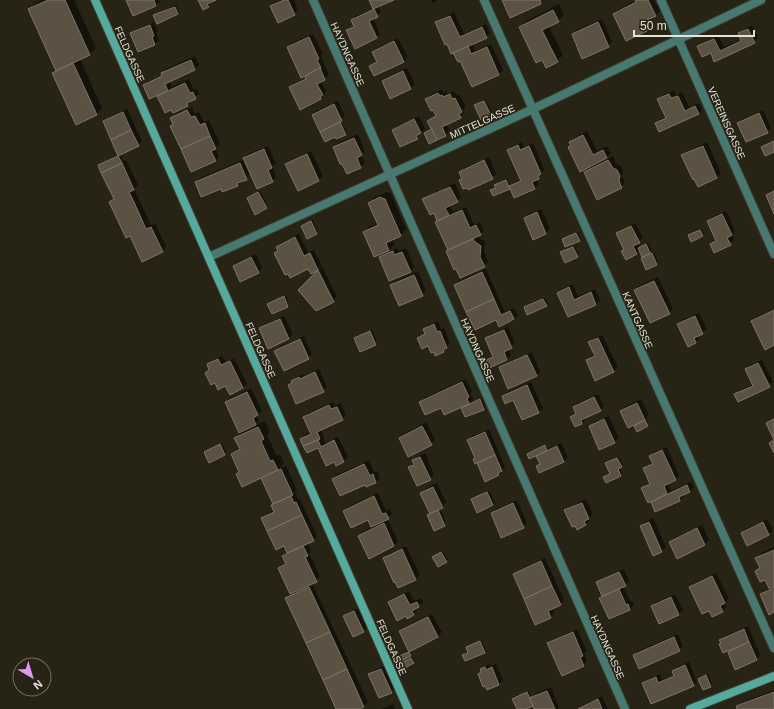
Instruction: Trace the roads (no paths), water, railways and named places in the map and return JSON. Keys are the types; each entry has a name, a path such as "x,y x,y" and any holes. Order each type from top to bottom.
{"street":[{"name":"FELDGASSE","path":"95,0 408,709"},
{"name":"HAYDNGASSE","path":"313,0 625,709"},
{"name":"KANTGASSE","path":"484,0 774,648"},
{"name":"VEREINSGASSE","path":"661,0 774,254"},
{"name":"MITTELGASSE","path":"209,257 533,109 761,0"},
{"path":"690,709 774,676"}]}
